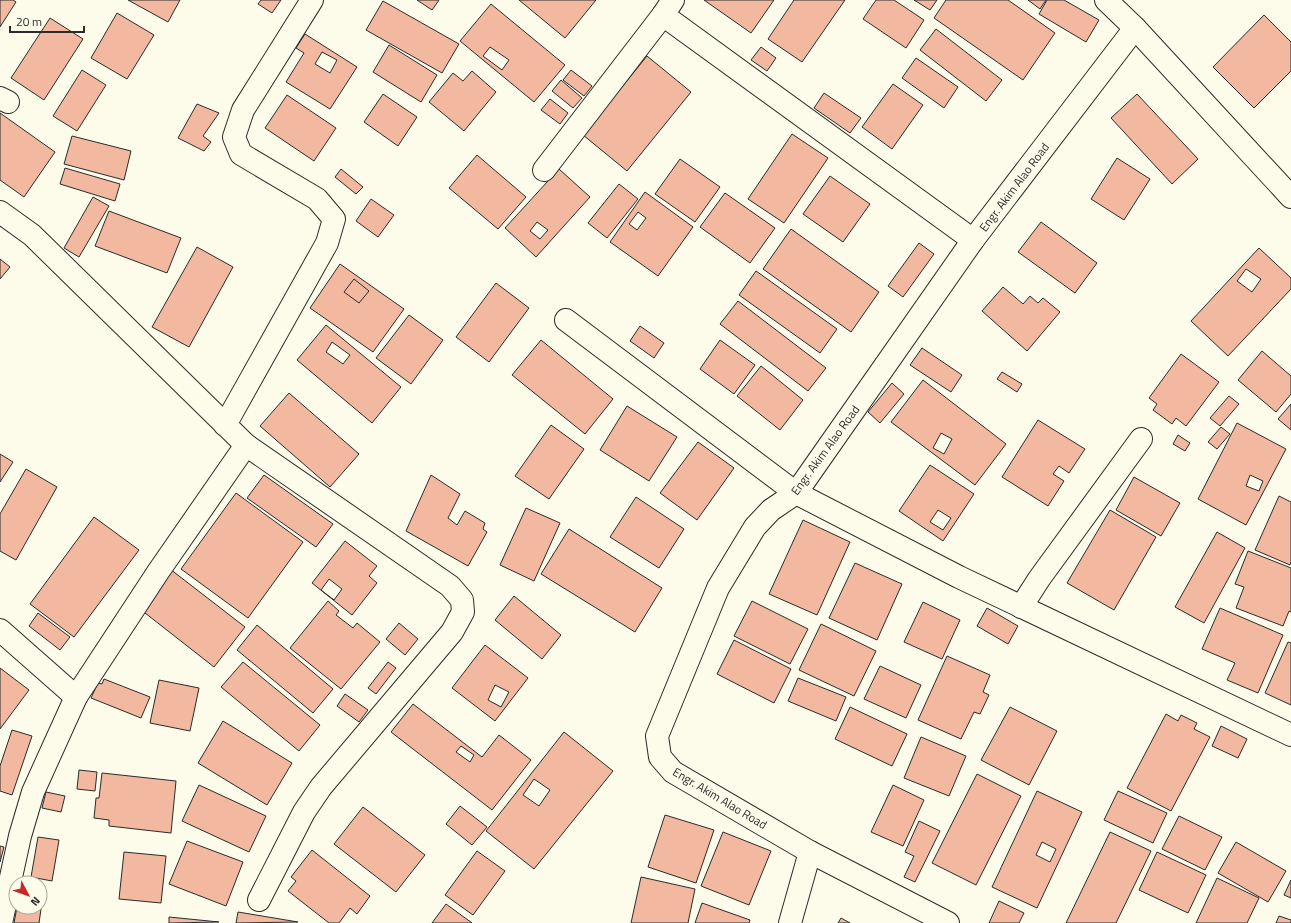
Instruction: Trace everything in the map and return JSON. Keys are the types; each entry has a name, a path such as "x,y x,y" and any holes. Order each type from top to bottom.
{"street":[{"path":"225,425 327,243 334,219 317,199 241,154 234,137 243,110 312,0"},
{"path":"1106,0 1135,28 1291,197"},
{"path":"544,170 668,8 974,240"},
{"name":"Engr. Akim Alao Road","path":"948,923 810,852 673,772 660,757 657,736 718,588 755,527 772,510 796,493 974,240 1135,28"},
{"path":"0,212 32,235 246,445 450,586 462,600 463,612 452,632 321,787 304,812 259,900"},
{"path":"566,320 796,493 959,577 1291,735"},
{"path":"1021,607 1039,579 1141,439"},
{"path":"1,923 20,836 33,792 76,697 158,572 246,445"},
{"path":"0,630 76,697"},
{"path":"790,923 810,852"}],"building":[{"path":"0,0 13,0 16,2 0,27"},
{"path":"128,0 180,0 168,22"},
{"path":"261,0 281,0 272,13 258,4"},
{"path":"417,0 439,0 432,10"},
{"path":"519,0 596,0 565,38"},
{"path":"704,0 774,0 751,33"},
{"path":"794,0 845,0 802,62 768,39"},
{"path":"876,0 894,0 924,20 906,48 863,19"},
{"path":"914,0 937,0 930,10"},
{"path":"946,0 1008,0 1055,33 1023,80 934,18"},
{"path":"1028,0 1046,0 1040,9"},
{"path":"1047,0 1064,0 1099,20 1086,42 1039,14"},
{"path":"383,1 459,44 442,73 366,30"},
{"path":"491,4 565,65 534,102 460,41","holes":["490,47 509,60 502,70 483,56"]},
{"path":"117,13 154,35 127,79 91,58"},
{"path":"1264,15 1291,42 1291,71 1254,108 1213,67"},
{"path":"50,18 83,39 44,100 11,78"},
{"path":"936,29 1002,80 986,101 920,50"},
{"path":"305,34 357,67 330,109 286,82 304,53 296,48","holes":["322,52 337,60 330,73 315,64"]},
{"path":"389,45 437,75 421,102 373,72"},
{"path":"761,47 776,58 767,71 751,60"},
{"path":"647,56 691,92 627,171 583,135"},
{"path":"916,58 958,87 944,108 902,78"},
{"path":"82,70 106,85 77,131 53,116"},
{"path":"571,70 592,86 584,96 563,80"},
{"path":"472,71 496,92 464,131 429,102 453,73 463,81"},
{"path":"561,80 582,98 573,108 552,91"},
{"path":"893,84 923,105 892,149 862,127"},
{"path":"824,93 861,118 850,133 814,108"},
{"path":"383,94 417,117 398,146 364,122"},
{"path":"1137,94 1198,159 1172,184 1111,118"},
{"path":"287,95 336,128 314,161 265,128"},
{"path":"550,99 568,113 560,124 541,110"},
{"path":"197,104 219,113 203,136 211,142 204,151 178,138"},
{"path":"0,113 55,152 24,197 0,180"},
{"path":"792,134 828,158 784,223 748,199"},
{"path":"72,136 131,151 124,180 64,164"},
{"path":"477,155 526,197 498,229 449,188"},
{"path":"1117,158 1150,179 1124,220 1091,199"},
{"path":"680,159 720,187 695,222 655,194"},
{"path":"65,168 120,184 115,201 60,184"},
{"path":"341,169 363,187 356,194 335,177"},
{"path":"559,169 590,197 536,257 505,228","holes":["537,222 548,230 540,239 530,231"]},
{"path":"830,176 870,204 843,242 803,214"},
{"path":"619,184 638,199 607,238 588,223"},
{"path":"645,192 693,227 658,276 610,242","holes":["638,212 646,218 637,230 629,224"]},
{"path":"725,193 775,228 750,263 700,227"},
{"path":"93,197 109,206 79,257 64,248"},
{"path":"371,199 394,215 378,237 356,221"},
{"path":"109,211 181,238 167,273 95,246"},
{"path":"1041,222 1097,263 1075,293 1018,252"},
{"path":"791,229 879,292 851,332 763,269"},
{"path":"919,243 934,254 903,297 888,286"},
{"path":"197,247 233,267 189,347 152,327"},
{"path":"1259,248 1291,278 1291,289 1228,356 1191,321","holes":["1246,269 1261,279 1252,292 1237,281"]},
{"path":"0,259 10,267 0,279"},
{"path":"340,264 404,309 373,352 310,308"},
{"path":"756,271 837,329 820,353 739,295"},
{"path":"354,279 369,291 359,303 344,292"},
{"path":"496,283 529,308 489,362 456,337"},
{"path":"1003,287 1023,304 1030,296 1038,303 1043,298 1060,312 1027,351 982,311"},
{"path":"738,301 826,368 808,391 720,324"},
{"path":"409,315 443,340 411,384 376,358"},
{"path":"326,325 401,387 372,423 297,360","holes":["332,342 350,355 343,364 326,352"]},
{"path":"640,326 664,343 654,358 630,341"},
{"path":"541,340 613,399 585,434 512,375"},
{"path":"720,340 755,365 734,394 700,369"},
{"path":"922,348 962,375 951,392 910,365"},
{"path":"1262,351 1291,376 1291,394 1276,412 1238,380"},
{"path":"1181,354 1219,382 1186,426 1176,418 1172,424 1153,410 1157,404 1149,398"},
{"path":"761,366 803,400 780,430 737,396"},
{"path":"1002,372 1022,384 1017,392 997,379"},
{"path":"923,380 1006,444 975,485 891,422","holes":["941,433 952,439 944,454 933,448"]},
{"path":"892,383 904,394 880,423 868,412"},
{"path":"289,393 359,454 330,487 260,426"},
{"path":"1229,396 1239,404 1220,426 1210,418"},
{"path":"1291,404 1291,430 1278,419"},
{"path":"627,406 677,437 649,481 600,450"},
{"path":"1038,420 1085,449 1069,473 1059,466 1053,474 1064,481 1048,506 1002,477"},
{"path":"1237,423 1286,449 1246,525 1198,499","holes":["1250,475 1263,481 1259,491 1246,486"]},
{"path":"551,425 584,449 549,499 515,476"},
{"path":"1221,427 1230,434 1217,449 1208,442"},
{"path":"1178,435 1190,443 1185,451 1173,444"},
{"path":"698,442 734,468 697,520 660,493"},
{"path":"0,454 13,462 0,482"},
{"path":"930,465 974,494 943,541 899,511","holes":["938,510 951,518 943,530 930,522"]},
{"path":"26,469 57,487 16,560 0,551 0,514"},
{"path":"264,475 333,524 316,547 247,498"},
{"path":"431,475 460,494 448,518 457,525 465,511 485,523 483,529 487,532 468,566 406,531"},
{"path":"1134,477 1180,503 1161,536 1116,510"},
{"path":"236,493 303,542 248,618 181,569"},
{"path":"1279,496 1291,502 1290,565 1255,550"},
{"path":"636,497 684,529 659,568 610,537"},
{"path":"526,508 560,523 534,581 500,565"},
{"path":"1110,510 1156,537 1114,610 1067,583"},
{"path":"94,517 139,550 74,637 30,604"},
{"path":"803,520 850,542 817,615 769,594"},
{"path":"569,529 662,588 635,632 541,574"},
{"path":"1217,532 1245,548 1204,623 1175,607"},
{"path":"345,541 377,566 369,576 377,583 352,615 312,583","holes":["329,579 342,589 334,600 321,590"]},
{"path":"1248,551 1291,568 1291,612 1289,611 1283,626 1236,608 1244,587 1235,584"},
{"path":"855,563 902,584 877,640 829,618"},
{"path":"170,569 245,627 214,667 140,609"},
{"path":"514,596 561,635 542,659 495,620"},
{"path":"328,601 339,611 336,615 353,628 357,623 380,642 341,689 290,648"},
{"path":"752,601 808,629 790,664 734,636"},
{"path":"923,602 960,620 942,659 904,642"},
{"path":"987,608 1018,626 1008,644 977,626"},
{"path":"1220,608 1283,635 1258,693 1227,680 1235,663 1202,649"},
{"path":"38,613 70,637 60,650 29,626"},
{"path":"399,623 418,639 405,655 386,639"},
{"path":"821,624 876,651 854,696 799,670"},
{"path":"257,625 333,689 313,713 237,650"},
{"path":"734,640 791,669 774,703 717,674"},
{"path":"1288,642 1291,643 1291,705 1265,693"},
{"path":"485,645 528,678 495,721 452,688","holes":["495,685 509,692 501,707 488,700"]},
{"path":"947,656 990,675 983,692 989,695 980,714 974,712 961,739 918,720"},
{"path":"243,662 320,725 299,751 221,687"},
{"path":"388,662 396,668 376,694 368,688"},
{"path":"880,666 921,685 906,718 864,699"},
{"path":"0,668 29,690 0,729"},
{"path":"798,678 846,697 836,721 788,701"},
{"path":"104,679 150,697 141,718 91,698 98,683 102,684"},
{"path":"159,680 199,688 190,731 150,723"},
{"path":"345,694 368,710 359,722 337,706"},
{"path":"413,704 482,757 499,735 531,760 492,810 391,732","holes":["461,746 474,755 470,762 456,752"]},
{"path":"850,707 907,734 892,766 835,739"},
{"path":"1010,707 1057,731 1029,785 981,760"},
{"path":"1166,714 1178,721 1181,715 1197,723 1194,729 1210,737 1171,811 1127,788"},
{"path":"223,721 292,763 267,805 198,763"},
{"path":"1221,726 1247,739 1238,758 1212,746"},
{"path":"12,730 32,736 12,795 0,791 0,766"},
{"path":"564,732 613,771 534,869 486,831","holes":["534,779 550,790 539,806 523,795"]},
{"path":"921,737 966,756 949,796 904,778"},
{"path":"79,770 97,772 95,791 77,789"},
{"path":"102,773 176,781 171,833 109,826 109,820 94,818 96,798 99,798"},
{"path":"977,774 1021,796 976,885 932,863"},
{"path":"199,785 266,816 249,852 182,821"},
{"path":"893,785 924,800 903,846 871,832"},
{"path":"1037,791 1082,812 1037,908 992,887","holes":["1042,842 1056,849 1050,862 1036,855"]},
{"path":"1118,791 1167,813 1153,843 1104,820"},
{"path":"46,792 65,796 61,812 42,808"},
{"path":"460,806 487,827 472,845 446,824"},
{"path":"363,807 425,855 396,892 334,844"},
{"path":"665,815 714,830 696,883 648,867"},
{"path":"1179,816 1222,837 1205,870 1162,849"},
{"path":"919,821 940,831 915,882 904,877 914,856 905,852"},
{"path":"723,832 771,851 749,905 701,886"},
{"path":"1110,832 1151,851 1116,923 1066,923"},
{"path":"38,837 59,840 52,881 48,880 48,875 31,875"},
{"path":"187,841 243,862 226,906 169,884"},
{"path":"1236,842 1286,871 1268,902 1218,873"},
{"path":"0,846 4,847 0,862"},
{"path":"312,850 370,896 357,914 350,908 339,923 329,923 288,891 296,881 291,877"},
{"path":"477,851 505,871 473,915 445,895"},
{"path":"124,852 166,856 161,903 119,899"},
{"path":"1157,852 1206,875 1188,913 1139,890"},
{"path":"641,877 695,889 688,923 631,923"},
{"path":"1217,878 1259,898 1247,923 1196,923"},
{"path":"1291,880 1291,898 1284,895"},
{"path":"999,901 1024,913 1019,923 989,923"},
{"path":"702,903 750,920 749,923 695,923"},
{"path":"446,904 472,923 432,923"},
{"path":"238,912 298,922 236,923"},
{"path":"16,915 40,915 39,923 14,923"},
{"path":"1279,916 1291,920 1291,923 1276,923"},
{"path":"169,917 219,922 169,923"},
{"path":"841,918 850,923 838,923"}]}
